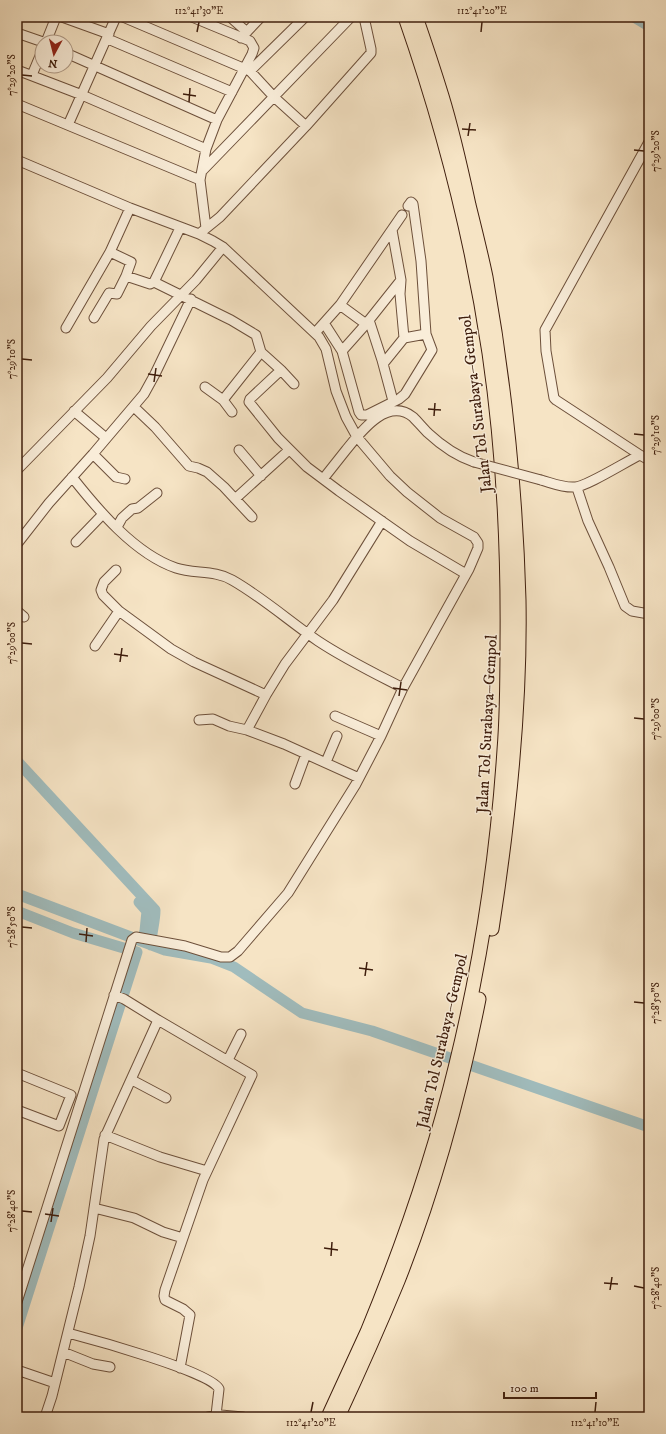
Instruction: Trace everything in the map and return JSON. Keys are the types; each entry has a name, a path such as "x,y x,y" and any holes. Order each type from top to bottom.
{"highway":[{"name":"Jalan Tol Surabaya–Gempol","path":"328,1417 366,1333 404,1236 461,1063 492,869 505,749 508,593 506,537 500,441 489,354 474,266 458,193 440,125 420,59 405,17"},
{"name":"Jalan Tol Surabaya–Gempol","path":"338,1417 367,1354 398,1280 435,1172 488,958 502,868 512,784 518,677 519,602 516,529 509,433 501,373 485,275 458,155 444,104 416,17"}],"street":[{"path":"48,34 56,17"},
{"path":"62,17 232,92"},
{"path":"68,126 116,17"},
{"path":"123,17 247,70 306,126"},
{"path":"192,17 244,35"},
{"path":"230,17 254,48 247,70"},
{"path":"244,35 261,17"},
{"path":"202,231 201,175 206,149 217,120 232,92 247,70 305,17"},
{"path":"201,175 350,17"},
{"path":"202,231 220,217 306,126 371,54 364,17"},
{"path":"17,33 34,39"},
{"path":"74,56 217,120"},
{"path":"32,75 34,70"},
{"path":"18,72 32,75 82,95 206,149"},
{"path":"17,104 68,126 201,175"},
{"path":"649,142 545,330 546,351 554,398 649,460"},
{"path":"17,160 180,228 202,231 223,247 319,337 326,350 336,391 346,417 357,437 390,476 407,492 440,518 476,539 478,548 466,574 403,688 381,736 359,778 288,893 230,957 221,957 185,946 153,939 134,938 132,940 118,997 17,1302"},
{"path":"324,323 342,351 361,415 367,415 399,399 405,394 432,350 426,334 421,261 413,204 411,202 408,206"},
{"path":"66,328 110,252 130,208"},
{"path":"315,333 340,304 402,215"},
{"path":"154,282 180,228"},
{"path":"392,230 400,280 404,338"},
{"path":"17,470 106,378 151,326 196,280 223,247"},
{"path":"94,318 109,293 117,294 131,262 110,252"},
{"path":"126,276 150,284 154,282 191,299 256,335 261,352 294,384"},
{"path":"342,351 400,280"},
{"path":"17,544 49,504 144,394 191,299"},
{"path":"340,304 367,322 383,364 393,401"},
{"path":"383,364 404,338 426,334"},
{"path":"223,400 261,352"},
{"path":"281,370 250,399 249,402 289,450 307,467 382,521 432,555 466,574"},
{"path":"205,386 223,400 232,412"},
{"path":"134,407 155,427 189,466 206,472 224,487 252,517"},
{"path":"74,411 106,438"},
{"path":"323,479 367,425 386,413 400,412 411,416 428,433 453,454 474,462 559,486 577,488 589,483 640,454"},
{"path":"239,450 261,476"},
{"path":"235,499 289,450"},
{"path":"93,454 116,477 125,479"},
{"path":"72,477 103,514 144,550 169,565 187,570 218,574 229,578 259,597 307,634 342,656 403,688"},
{"path":"577,488 588,521 625,606 632,611 649,614"},
{"path":"117,527 122,518 132,509 138,508 156,493"},
{"path":"76,542 103,514"},
{"path":"247,730 266,695 286,664 333,600 382,521"},
{"path":"116,570 104,582 101,590 103,596 119,611 177,652 207,668 266,695"},
{"path":"94,646 119,611"},
{"path":"335,716 381,736"},
{"path":"199,720 213,719 229,726 247,730 326,762 359,778"},
{"path":"326,762 337,736"},
{"path":"295,784 306,754"},
{"path":"118,997 228,1060 252,1076 207,1171 164,1296 165,1300 183,1309 190,1315 180,1368"},
{"path":"45,1417 68,1333 90,1236 106,1135 158,1020"},
{"path":"228,1060 241,1034"},
{"path":"17,1073 71,1095 59,1126 17,1110"},
{"path":"132,1080 166,1098"},
{"path":"106,1135 160,1156 207,1171"},
{"path":"94,1208 134,1218 163,1232 183,1238"},
{"path":"68,1333 131,1351 180,1368 218,1387 219,1389 212,1416 230,1415 243,1417"},
{"path":"63,1352 93,1364 110,1367"},
{"path":"17,1370 55,1383"}],"waterway":[{"path":"634,17 649,26"},
{"path":"17,761 155,910 151,945"},
{"path":"17,894 165,950 211,958 234,967 302,1013 372,1031 649,1127"},
{"path":"139,902 147,911 143,937"},
{"path":"17,911 73,933 137,952 17,1328"}]}
